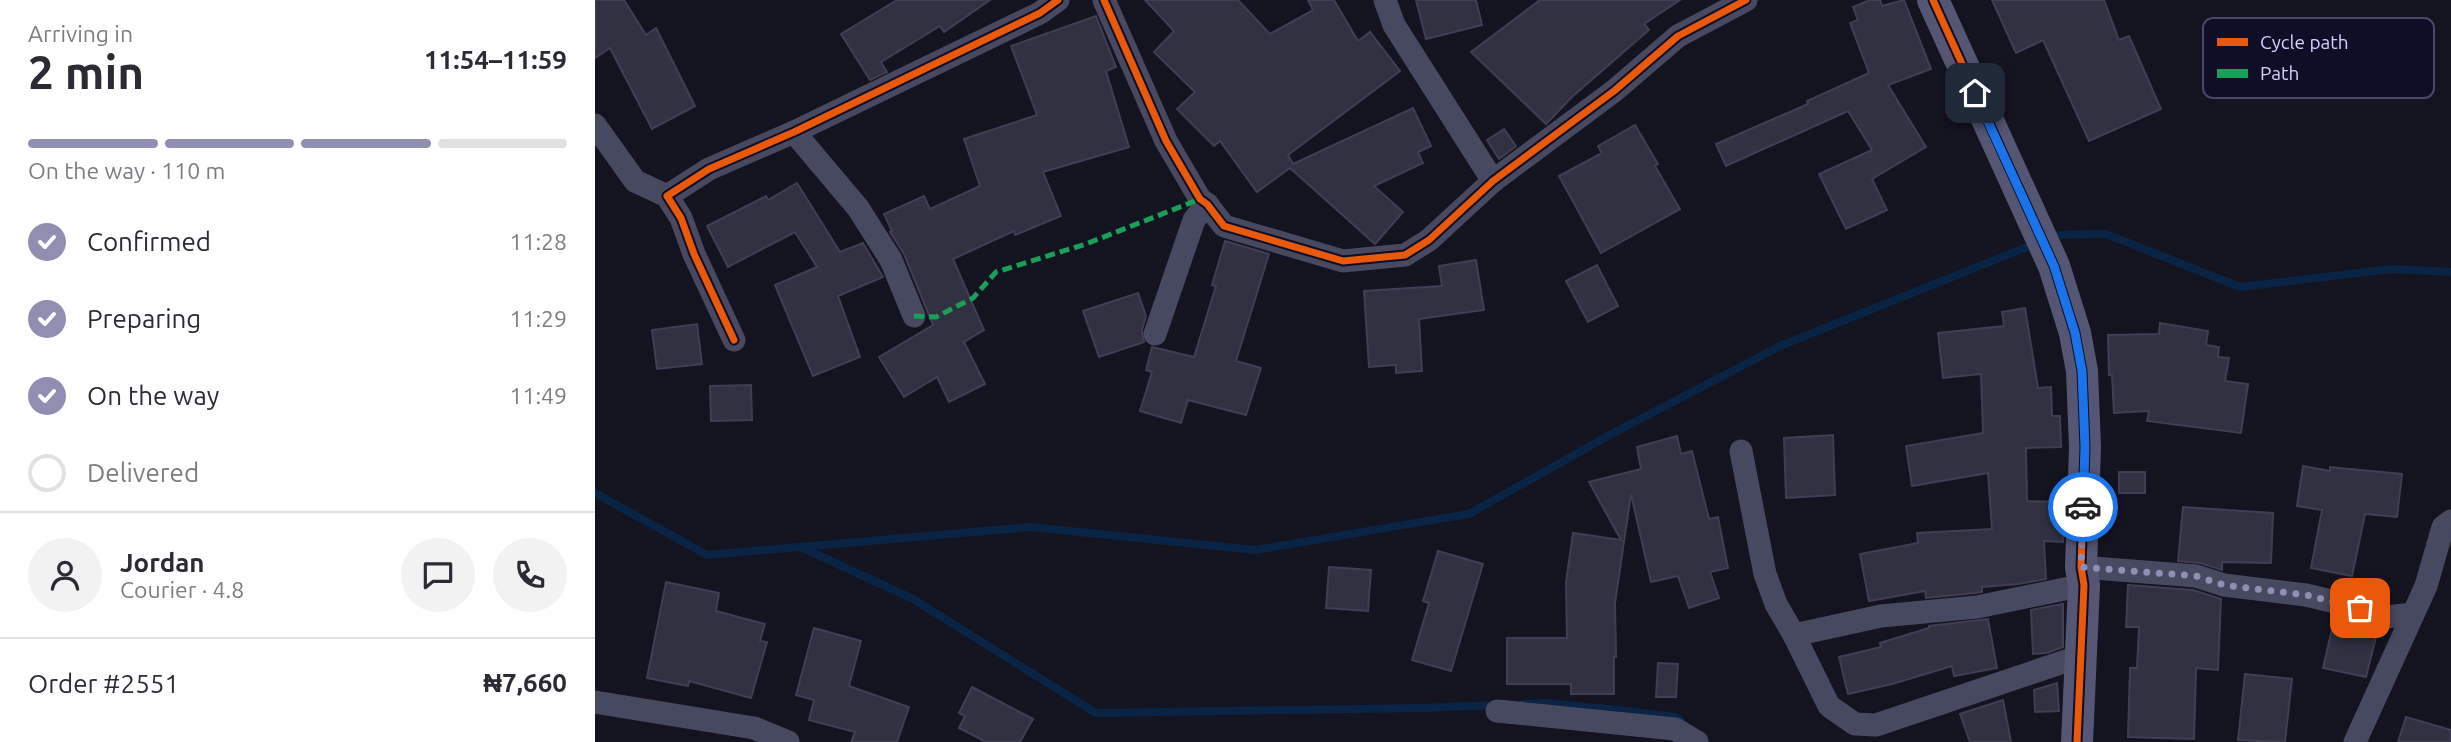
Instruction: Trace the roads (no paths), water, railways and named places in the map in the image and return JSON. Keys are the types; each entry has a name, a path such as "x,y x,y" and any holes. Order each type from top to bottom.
{"street":[{"path":"667,196 709,169 794,132 1040,13 1058,0"},
{"path":"1104,0 1166,141 1189,183 1224,226 1343,261 1405,255 1429,240 1493,181 1614,91 1678,36 1746,0"},
{"path":"1384,0 1394,25 1493,181"},
{"path":"1933,0 2054,266 2075,333 2082,371 2085,447 2077,742"},
{"path":"595,125 635,181 667,196 681,218 694,254 734,340"},
{"path":"794,132 858,208 891,260 914,316"},
{"path":"1155,334 1194,220 1207,204"},
{"path":"1741,451 1765,574 1776,604 1829,706 1855,724 1876,725 2081,656"},
{"path":"2355,742 2425,586 2443,527 2451,521"},
{"path":"1794,635 1881,616 1977,607 2083,576 2196,576 2224,585 2306,595 2386,617 2413,614"},
{"path":"2386,617 2398,647"},
{"path":"595,702 754,728 788,742"},
{"path":"1497,711 1675,729 1697,742"}],"waterway":[{"path":"2049,238 2059,235 2106,234 2240,287 2392,269 2451,272"},
{"path":"595,493 707,555 1031,527 1255,550 1469,514 1606,437 1780,346 2037,243"},
{"path":"803,548 913,599 1096,713 1495,705"},
{"path":"1522,704 1545,703 1676,717 1684,724"}]}
